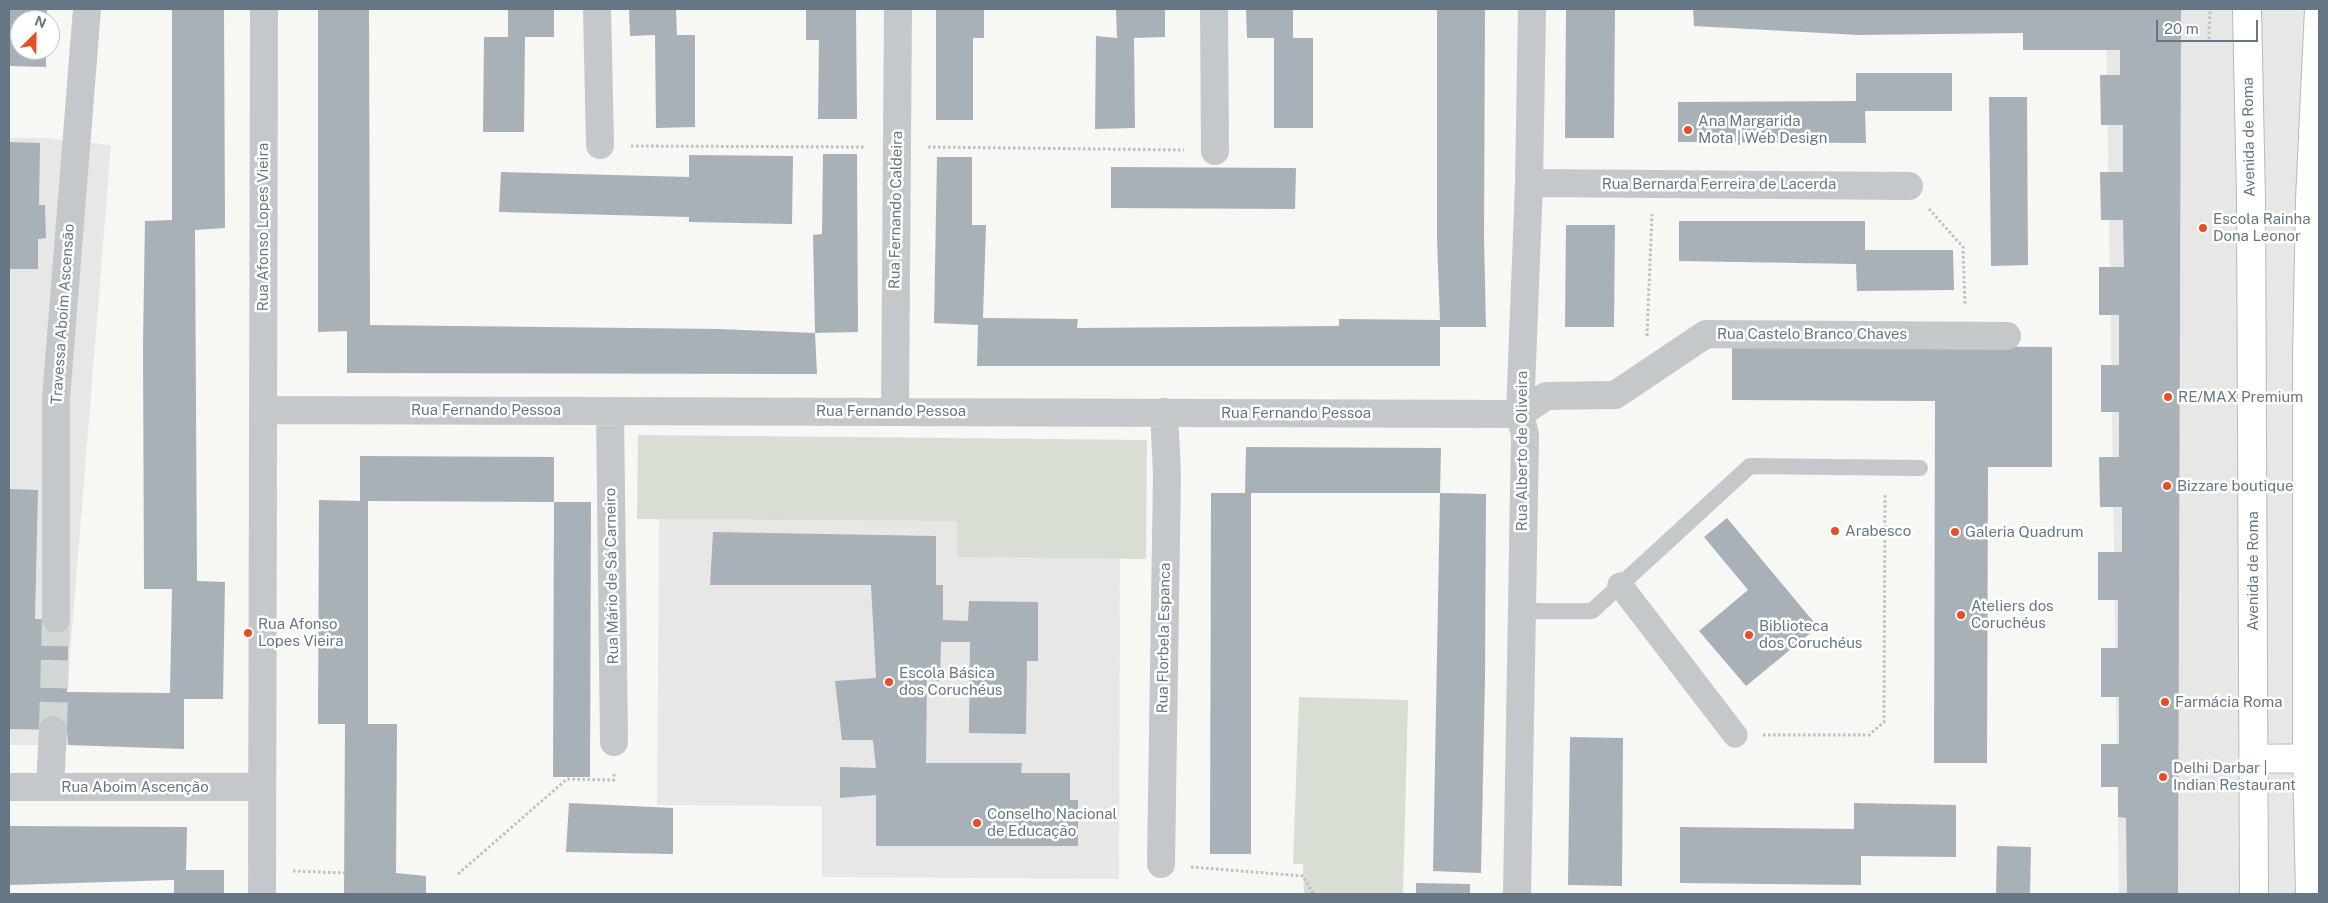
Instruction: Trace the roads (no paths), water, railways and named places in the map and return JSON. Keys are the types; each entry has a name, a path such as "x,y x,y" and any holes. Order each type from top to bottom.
{"main road":[{"name":"Avenida de Roma","path":"2247,9 2251,200 2254,894"},
{"path":"2310,894 2313,758 2307,358 2310,200 2319,9"},
{"path":"2254,759 2313,758"}],"street":[{"name":"Travessa Aboím Ascensão","path":"56,619 56,399 87,9"},
{"name":"Rua Afonso Lopes Vieira","path":"262,882 264,9"},
{"path":"597,9 600,146"},
{"name":"Rua Fernando Caldeira","path":"895,411 898,9"},
{"path":"1214,9 1215,151"},
{"name":"Rua Alberto de Oliveira","path":"1517,894 1525,435 1520,414 1529,183 1532,9"},
{"name":"Rua Bernarda Ferreira de Lacerda","path":"1529,183 1909,186"},
{"name":"Rua Castelo Branco Chaves","path":"1520,414 1546,396 1615,395 1706,334 2007,336"},
{"name":"Rua Fernando Pessoa","path":"263,410 1520,414"},
{"name":"Rua Mário de Sá Carneiro","path":"610,411 614,742"},
{"name":"Rua Florbela Espanca","path":"1161,864 1167,474 1164,412"},
{"path":"1620,585 1735,735"},
{"path":"50,787 53,730"},
{"name":"Rua Aboim Ascenção","path":"9,787 262,787"}],"lane":[{"path":"1521,611 1592,611 1750,466 1920,468"}],"tunnel":[{"path":"53,730 56,619"}],"place":[{"name":"Ana Margarida Mota | Web Design","path":"1688,130"},
{"name":"Escola Rainha Dona Leonor","path":"2203,228"},
{"name":"RE/MAX Premium","path":"2168,397"},
{"name":"Bizzare boutique","path":"2167,486"},
{"name":"Arabesco","path":"1835,531"},
{"name":"Galeria Quadrum","path":"1955,532"},
{"name":"Ateliers dos Coruchéus","path":"1961,615"},
{"name":"Rua Afonso Lopes Vieira","path":"248,633"},
{"name":"Biblioteca dos Coruchéus","path":"1749,635"},
{"name":"Escola Básica dos Coruchéus","path":"889,682"},
{"name":"Farmácia Roma","path":"2165,702"},
{"name":"Delhi Darbar | Indian Restaurant","path":"2163,777"},
{"name":"Conselho Nacional de Educação","path":"977,823"}]}
